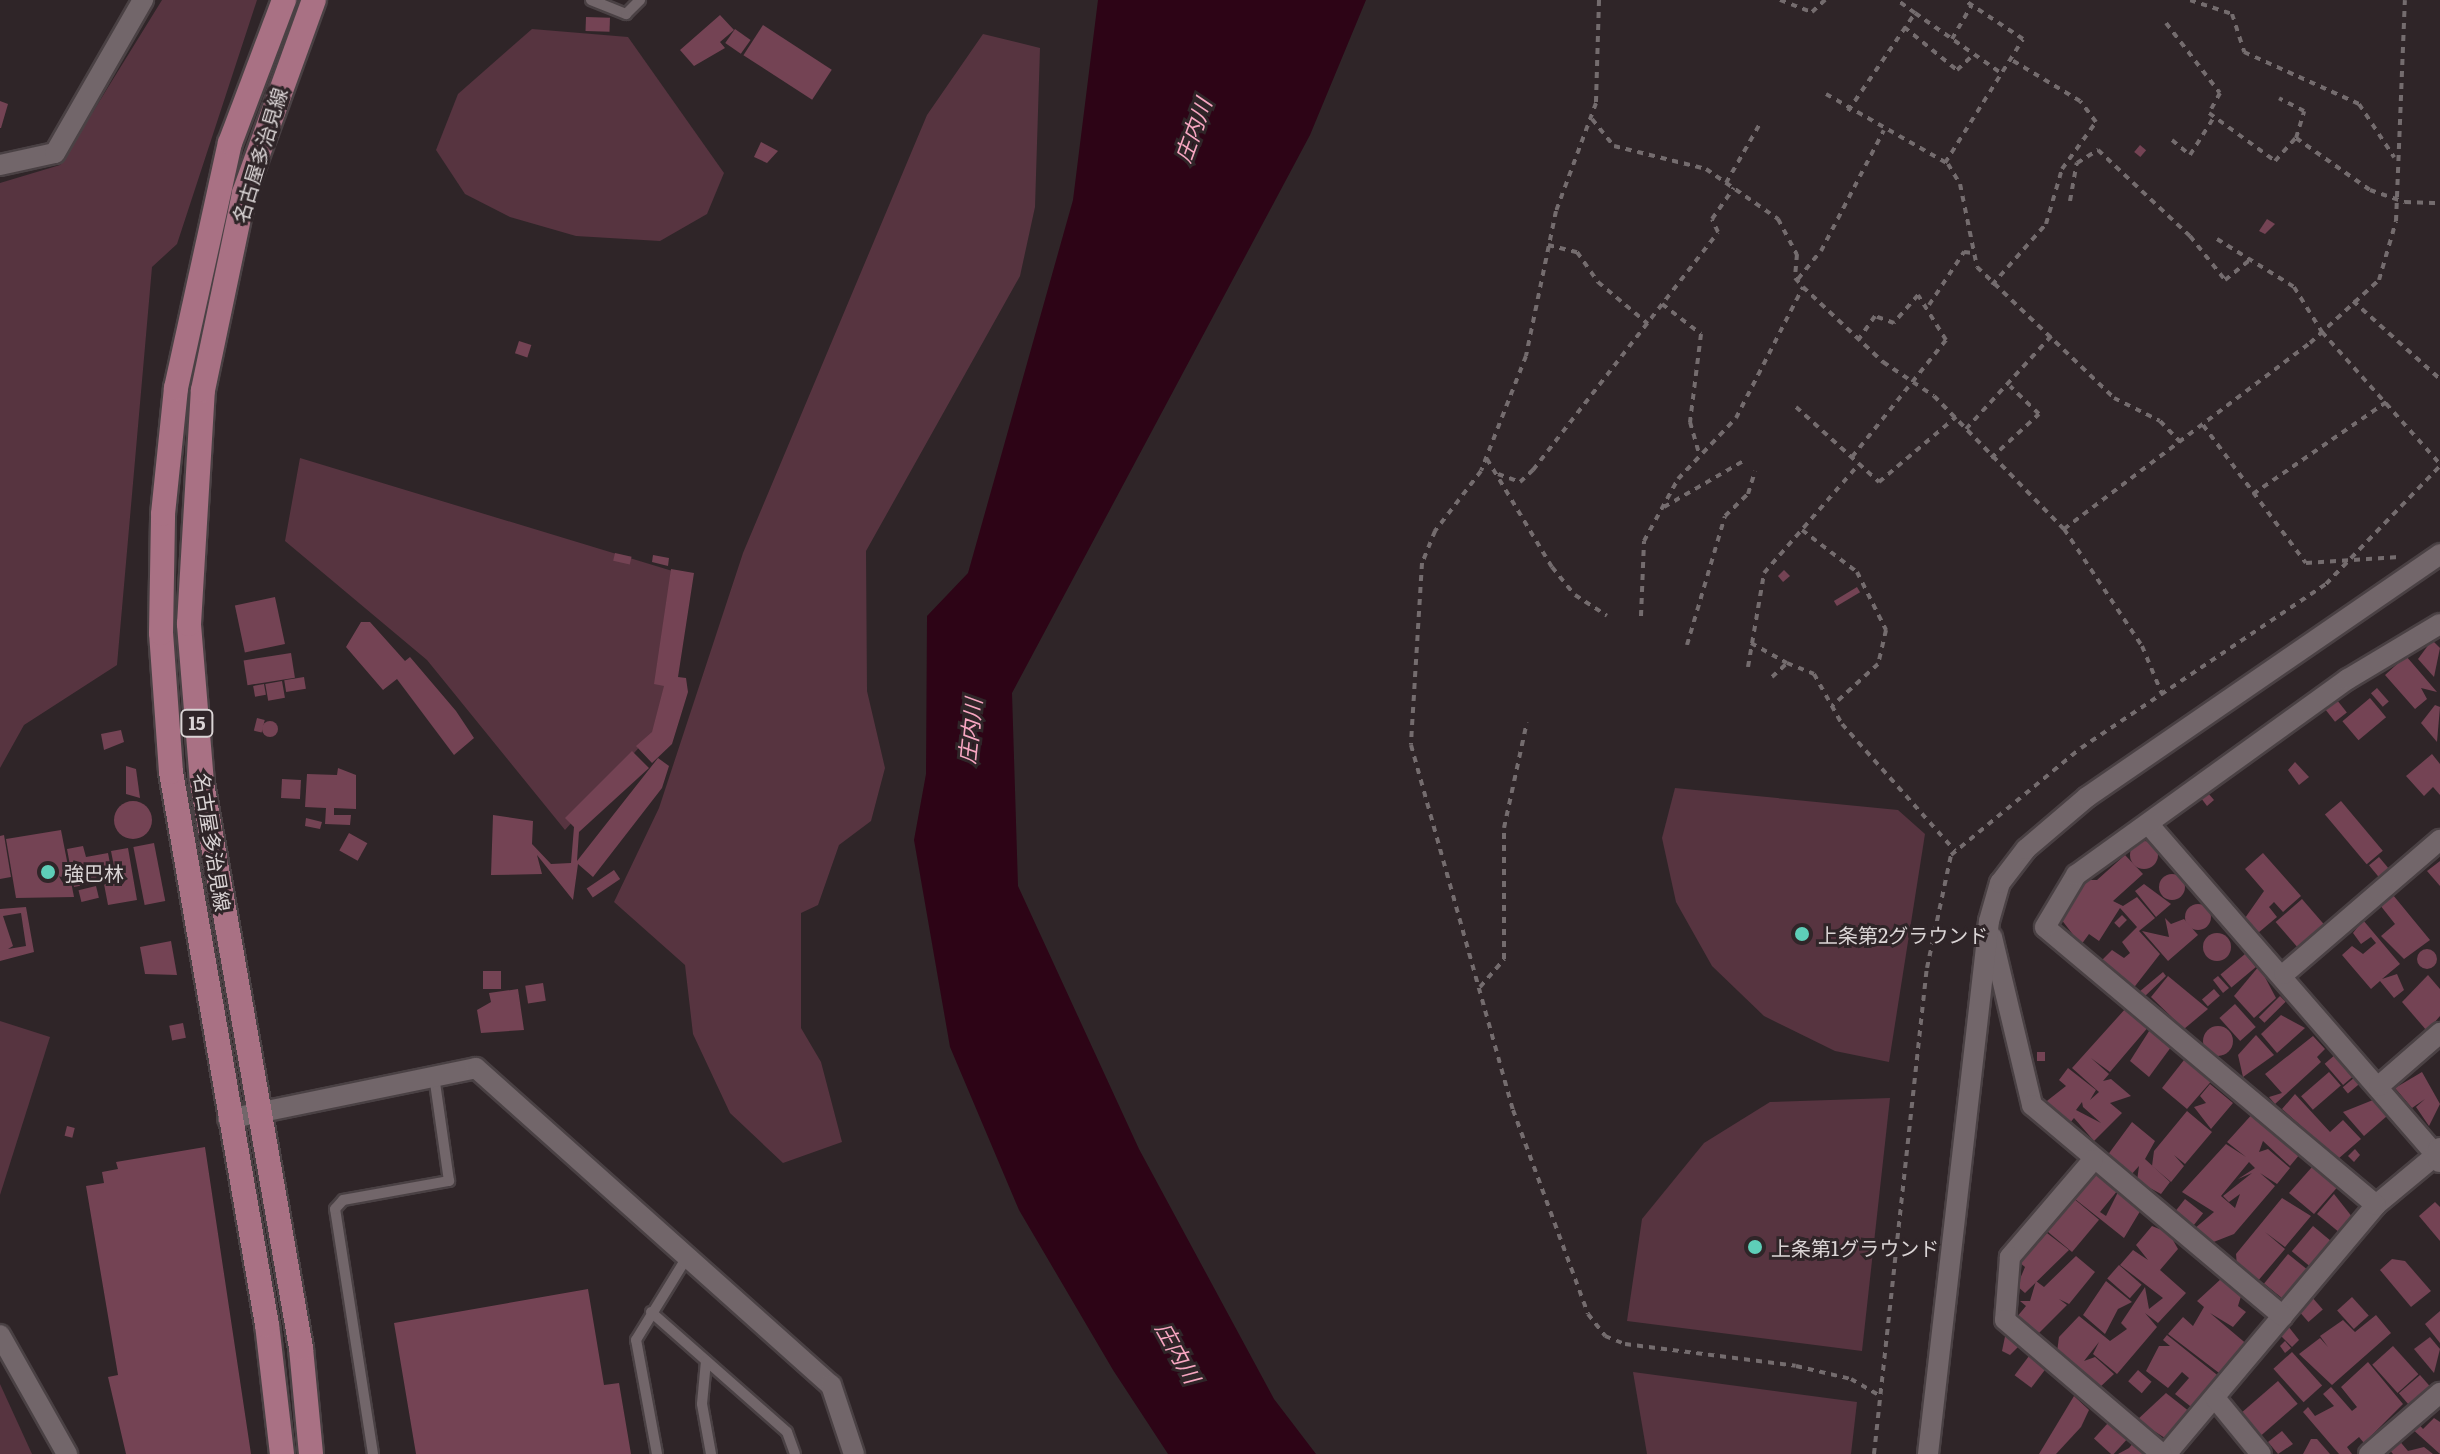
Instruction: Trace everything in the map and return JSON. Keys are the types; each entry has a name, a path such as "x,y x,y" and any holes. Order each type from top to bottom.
{"main road":[{"name":"名古屋多治見線","path":"282,1454 267,1325 228,1119 171,772 163,514 176,388 230,143 284,0"},
{"name":"名古屋多治見線","path":"311,1454 259,1109 202,783 189,624 191,502 203,390 244,193 314,0"}],"street":[{"path":"0,165 55,153 143,0"},
{"path":"1928,1454 1989,921 2009,869 2087,797 2436,556"},
{"path":"2376,1205 2045,927 2076,875 2150,826 2348,679 2440,624"},
{"path":"2093,1160 2010,1257 2005,1320 2164,1454 2215,1398 2376,1205 2439,1155 2284,974 2150,826"},
{"path":"2284,974 2440,840"},
{"path":"1989,921 2032,1105 2093,1160 2283,1316"},
{"path":"2379,1086 2440,1033"},
{"path":"228,1119 259,1109 476,1068 831,1385 854,1454"},
{"path":"0,1335 67,1454"},
{"path":"2369,1454 2440,1393"},
{"path":"2215,1398 2261,1454"}],"lane":[{"path":"591,0 626,14 640,0"},
{"path":"373,1454 335,1209 343,1200 449,1181 434,1076"},
{"path":"657,1454 636,1340 687,1257"},
{"path":"651,1312 787,1432 795,1454"},
{"path":"706,1361 702,1404 711,1454"}],"path":[{"path":"1599,0 1592,118 1548,245 1530,343 1487,458 1427,546 1407,718 1479,987 1569,1276 1605,1336 1851,1379 1880,1396 1874,1454"},
{"path":"1780,0 1812,12 1825,0"},
{"path":"1897,0 2001,73"},
{"path":"1945,163 2023,35 1964,0"},
{"path":"2190,0 2232,14 2244,52 2359,104 2384,132 2396,161"},
{"path":"2064,529 2322,332 2385,269 2396,197 2405,0"},
{"path":"1952,39 1972,5"},
{"path":"1848,111 1915,13"},
{"path":"2166,23 2220,93 2209,113 2275,161 2296,138 2304,111 2279,98"},
{"path":"1904,27 1957,70 1974,54"},
{"path":"1992,285 2046,224 2062,169 2096,122 2080,101 2010,59"},
{"path":"1826,94 1848,111 1945,163 1960,184 1973,253 1992,285 2052,335 2114,398 2160,421 2180,442"},
{"path":"2172,140 2190,155 2214,117"},
{"path":"1592,118 1621,149 1671,155 1726,183 1778,219 1797,254 1797,280 1803,287 1857,340 1956,417 1991,458 2064,529 2142,646 2162,694"},
{"path":"1726,183 1761,122"},
{"path":"1797,280 1821,251 1884,130"},
{"path":"2296,138 2342,176 2396,197 2440,203"},
{"path":"2070,201 2077,163 2098,150 2190,236 2225,280 2250,260"},
{"path":"1498,474 1525,479 1718,232 1712,219 1734,188"},
{"path":"2217,239 2294,287 2322,332 2388,401 2440,464"},
{"path":"1548,245 1577,252 1598,282 1648,324"},
{"path":"1929,305 1964,252 1973,253"},
{"path":"1641,616 1642,552 1662,508 1699,453 1736,418 1803,287"},
{"path":"1852,457 1914,384 1946,340 1929,305 1913,295 1894,323 1880,312 1857,340"},
{"path":"2353,301 2440,379"},
{"path":"1662,304 1701,334 1690,422 1699,453"},
{"path":"1966,429 2010,386 2052,335"},
{"path":"1991,458 2039,414 2010,386"},
{"path":"2253,494 2388,401"},
{"path":"1796,407 1879,482 1956,417"},
{"path":"2203,425 2306,563 2436,556"},
{"path":"1487,458 1552,567 1575,595 1607,616"},
{"path":"1662,508 1745,460"},
{"path":"1748,667 1764,573 1859,464"},
{"path":"1687,645 1725,516 1748,494 1755,471"},
{"path":"1802,529 1857,572 1882,617 1887,643 1878,664 1832,706"},
{"path":"1751,643 1814,674 1832,706 1955,851"},
{"path":"1772,677 1787,663"},
{"path":"1479,987 1504,959 1504,828 1527,722"}],"shaded area":[{"path":"162,0 257,0 177,244 152,267 117,665 24,725 0,768 0,183 60,165"},
{"path":"532,29 628,37 724,173 707,214 660,241 576,236 510,217 465,194 436,150 458,94"},
{"path":"983,34 1040,48 1035,207 1020,276 866,551 867,691 885,768 871,821 839,845 818,905 801,913 801,1028 821,1062 842,1142 783,1163 730,1113 693,1034 685,965 614,902 659,808 743,553 927,115"},
{"path":"300,458 679,573 661,723 565,830 427,660 285,541"},
{"name":"上条第2グラウンド","path":"1675,788 1898,810 1925,834 1889,1062 1835,1051 1764,1016 1712,966 1676,902 1662,838"},
{"path":"0,1021 50,1037 0,1195"},
{"name":"上条第1グラウンド","path":"1890,1098 1862,1351 1627,1321 1642,1219 1704,1143 1770,1102"},
{"path":"1633,1372 1857,1402 1851,1454 1647,1454"},
{"path":"0,1384 32,1454 0,1454"}],"water":[{"name":"庄内川","path":"1098,0 1366,0 1310,135 1012,693 1018,886 1139,1149 1274,1399 1316,1454 1168,1454 1113,1370 1019,1210 950,1047 914,840 926,774 927,616 968,573 1073,200"}],"building":[{"path":"720,15 734,30 720,42 725,48 694,66 680,50"},
{"path":"586,17 610,18 609,32 586,31"},
{"path":"763,25 832,70 812,100 743,55"},
{"path":"735,29 751,40 741,54 725,43"},
{"path":"0,101 8,104 1,128 0,128"},
{"path":"761,142 778,151 767,163 754,157"},
{"path":"2140,145 2146,150 2140,157 2134,152"},
{"path":"2267,219 2275,224 2265,234 2259,231"},
{"path":"519,341 531,345 527,357 515,353"},
{"path":"615,553 632,557 630,565 613,561"},
{"path":"653,555 669,558 668,566 652,562"},
{"path":"671,569 694,573 678,677 686,678 688,692 672,744 652,763 636,746 652,732 664,686 654,684"},
{"path":"1784,570 1790,576 1783,582 1778,576"},
{"path":"1857,587 1860,592 1837,606 1834,601"},
{"path":"275,597 285,644 245,652 235,606"},
{"path":"361,622 370,622 405,661 410,657 456,711 474,738 454,755 397,679 383,690 346,647"},
{"path":"2432,640 2440,648 2434,677 2418,659"},
{"path":"291,653 295,678 248,685 244,661"},
{"path":"2406,656 2437,692 2421,688 2427,699 2415,709 2385,675"},
{"path":"304,677 306,689 286,692 284,680"},
{"path":"282,681 285,698 268,701 265,684"},
{"path":"264,684 266,695 255,697 253,686"},
{"path":"2377,688 2389,702 2383,707 2371,693"},
{"path":"2370,698 2386,717 2358,740 2342,721"},
{"path":"2337,700 2347,713 2335,722 2325,709"},
{"path":"2435,705 2440,707 2437,742 2421,723"},
{"path":"257,718 265,720 262,733 254,731"},
{"path":"270,721 278,729 270,737 262,729"},
{"path":"121,730 124,742 104,750 101,734"},
{"path":"632,751 649,768 579,832 577,861 658,758 669,766 662,788 593,877 578,864 573,900 537,855 542,874 491,875 493,815 533,821 532,844 551,864 571,863 574,827 565,818"},
{"path":"2432,754 2440,764 2440,795 2433,787 2424,796 2406,776"},
{"path":"2295,762 2309,777 2299,785 2288,770"},
{"path":"126,766 136,769 140,798 126,794"},
{"path":"338,768 356,775 356,809 334,808 334,815 351,815 350,825 325,824 326,808 305,807 307,774 337,775"},
{"path":"282,779 301,780 300,799 281,798"},
{"path":"2208,793 2214,800 2207,806 2201,798"},
{"path":"133,801 146,807 152,820 146,833 133,839 120,833 114,820 120,807"},
{"path":"2341,801 2383,851 2367,864 2325,814"},
{"path":"306,818 322,822 320,829 305,826"},
{"path":"61,830 74,897 16,898 6,839"},
{"path":"349,833 367,843 358,861 339,850"},
{"path":"4,835 11,877 0,879 0,836"},
{"path":"2144,841 2154,845 2158,855 2154,865 2144,869 2134,865 2130,855 2134,845"},
{"path":"154,843 165,901 145,905 133,847"},
{"path":"83,846 86,857 108,853 113,879 74,887 67,849"},
{"path":"128,848 137,900 108,905 104,884 117,882 111,851"},
{"path":"2263,853 2301,896 2283,912 2274,902 2269,907 2277,917 2258,933 2245,918 2264,891 2245,869"},
{"path":"2125,855 2143,874 2113,901 2123,906 2137,897 2155,918 2139,931 2160,954 2132,990 2102,960 2112,950 2124,958 2130,953 2122,942 2137,927 2120,908 2099,941 2089,934 2081,945 2061,919 2083,880 2097,880"},
{"path":"2379,857 2390,870 2380,878 2369,865"},
{"path":"2440,861 2440,886 2427,871"},
{"path":"614,870 620,879 593,898 587,888"},
{"path":"2172,874 2181,878 2185,887 2181,896 2172,900 2163,896 2159,887 2163,878"},
{"path":"2144,884 2171,904 2156,917 2135,891"},
{"path":"96,886 99,898 81,902 79,890"},
{"path":"2393,895 2430,940 2404,959 2381,936 2395,924 2380,905"},
{"path":"2302,899 2325,925 2299,948 2276,922"},
{"path":"2198,904 2207,908 2211,917 2207,926 2198,930 2189,926 2185,917 2189,908"},
{"path":"26,907 34,952 0,961 0,909","holes":["21,913 26,946 8,949 13,946 3,916"]},
{"path":"2122,915 2127,920 2119,928 2114,923"},
{"path":"2165,918 2171,924 2184,919 2198,935 2168,961 2142,931 2169,937"},
{"path":"2363,920 2400,964 2382,979 2397,974 2404,990 2394,998 2380,981 2371,989 2342,955 2352,946 2363,954 2376,943 2371,937 2361,944 2353,933"},
{"path":"2217,933 2227,937 2231,947 2227,957 2217,961 2207,957 2203,947 2207,937"},
{"path":"171,941 177,975 145,974 140,947"},
{"path":"2427,949 2434,952 2437,959 2434,966 2427,969 2420,966 2417,959 2420,952"},
{"path":"2245,954 2256,967 2231,988 2220,975"},
{"path":"2259,966 2276,998 2254,1018 2234,996"},
{"path":"483,971 501,971 501,989 483,989"},
{"path":"2163,972 2166,976 2143,998 2139,992"},
{"path":"2428,975 2440,989 2440,1016 2427,1031 2402,1002"},
{"path":"2168,976 2208,1009 2184,1029 2151,997"},
{"path":"2218,976 2229,988 2223,993 2213,980"},
{"path":"543,983 546,1001 528,1004 525,986"},
{"path":"518,989 524,1030 481,1033 477,1010 491,1002 489,993"},
{"path":"2214,989 2220,996 2208,1006 2202,999"},
{"path":"2280,996 2286,1002 2264,1023 2259,1017"},
{"path":"2235,1004 2256,1027 2240,1041 2219,1018"},
{"path":"2126,1008 2150,1025 2110,1072 2091,1058 2109,1074 2103,1081 2111,1079 2131,1096 2110,1103 2122,1113 2094,1141 2074,1118 2069,1124 2043,1104 2066,1086 2059,1080 2068,1068 2096,1090 2090,1100 2099,1092 2072,1068","holes":["2082,1102 2083,1107 2101,1123 2076,1110"]},
{"path":"2281,1015 2305,1028 2277,1053 2261,1034"},
{"path":"183,1023 186,1038 172,1040 169,1026"},
{"path":"2218,1026 2229,1030 2233,1041 2229,1052 2218,1056 2207,1052 2203,1041 2207,1030"},
{"path":"2151,1028 2174,1043 2149,1077 2130,1061"},
{"path":"2256,1035 2274,1055 2243,1077 2238,1055"},
{"path":"2313,1036 2325,1049 2317,1057 2321,1062 2275,1104 2269,1097 2282,1093 2265,1074"},
{"path":"2037,1052 2045,1052 2045,1061 2037,1061"},
{"path":"2336,1054 2354,1075 2343,1085 2325,1064"},
{"path":"2194,1059 2215,1077 2187,1109 2162,1088 2184,1060"},
{"path":"2329,1072 2341,1086 2313,1110 2301,1096"},
{"path":"2422,1072 2440,1104 2429,1126 2416,1107 2425,1099 2412,1108 2395,1088"},
{"path":"2355,1077 2360,1083 2348,1093 2343,1087"},
{"path":"2210,1084 2233,1103 2211,1129 2194,1107 2206,1103 2200,1096"},
{"path":"2295,1094 2330,1132 2343,1120 2361,1139 2338,1159 2282,1109"},
{"path":"2373,1100 2387,1116 2364,1136 2343,1112"},
{"path":"2187,1111 2212,1132 2185,1164 2174,1155 2184,1166 2171,1182 2152,1166 2154,1151"},
{"path":"2255,1111 2300,1154 2290,1166 2263,1141 2259,1152 2268,1149 2290,1168 2277,1184 2260,1173 2275,1186 2234,1234 2211,1243 2194,1229 2214,1212 2182,1192 2226,1144 2246,1157 2227,1142","holes":["2249,1162 2255,1168 2238,1179 2252,1173 2223,1196 2229,1202 2240,1194 2235,1208 2221,1196"]},
{"path":"2132,1122 2155,1141 2145,1159 2170,1182 2161,1194 2137,1181 2139,1166 2130,1176 2107,1156"},
{"path":"67,1126 75,1128 72,1138 65,1136"},
{"path":"205,1147 251,1454 126,1454 108,1377 118,1375 86,1186 104,1183 102,1172 118,1169 116,1162"},
{"path":"2355,1149 2360,1155 2354,1162 2348,1156"},
{"path":"2312,1167 2341,1183 2314,1214 2289,1193"},
{"path":"2092,1169 2118,1190 2100,1212 2106,1216 2119,1190 2142,1208 2124,1238 2070,1195"},
{"path":"2334,1194 2353,1218 2340,1233 2317,1214"},
{"path":"2073,1198 2099,1220 2072,1252 2046,1230"},
{"path":"2282,1198 2311,1216 2285,1247 2265,1232 2285,1249 2257,1282 2237,1266 2236,1254"},
{"path":"2185,1199 2203,1213 2193,1226 2175,1212"},
{"path":"2435,1202 2440,1207 2440,1241 2419,1216"},
{"path":"2152,1226 2169,1233 2178,1249 2160,1270 2186,1293 2158,1323 2145,1313 2157,1327 2117,1374 2093,1354 2099,1342 2084,1361 2095,1357 2114,1374 2099,1388 2057,1352 2059,1337 2079,1316 2110,1341 2127,1329 2121,1323 2145,1287 2149,1309 2163,1298 2120,1265 2133,1250 2148,1260 2136,1245"},
{"path":"2313,1226 2332,1242 2311,1267 2292,1251"},
{"path":"2047,1233 2069,1250 2025,1293 2017,1286 2025,1267 2020,1263"},
{"path":"2288,1254 2308,1270 2284,1300 2264,1284"},
{"path":"2076,1256 2095,1272 2069,1304 2059,1299 2067,1305 2038,1334 2016,1318 2026,1306 2020,1301 2030,1301 2036,1281 2044,1287"},
{"path":"2392,1259 2405,1261 2431,1291 2411,1307 2380,1270"},
{"path":"2119,1265 2142,1285 2130,1298 2107,1279"},
{"path":"2222,1278 2242,1293 2238,1306 2246,1312 2233,1327 2210,1313 2249,1346 2223,1376 2168,1334 2183,1317 2193,1326 2204,1307 2197,1301"},
{"path":"2106,1281 2132,1302 2118,1309 2105,1334 2083,1315"},
{"path":"588,1289 604,1385 619,1383 631,1454 416,1454 394,1323"},
{"path":"2311,1296 2323,1310 2308,1322 2297,1308"},
{"path":"2352,1297 2369,1316 2354,1329 2337,1310"},
{"path":"2440,1311 2440,1343 2425,1324"},
{"path":"2376,1315 2391,1333 2332,1385 2299,1354 2320,1338 2328,1347 2320,1336 2343,1320 2355,1332"},
{"path":"2288,1326 2299,1340 2292,1347 2279,1334"},
{"path":"2007,1327 2023,1342 2010,1355 2002,1351"},
{"path":"2167,1335 2221,1378 2195,1410 2175,1394 2189,1378 2182,1372 2168,1388 2146,1371 2159,1346 2170,1346 2163,1340"},
{"path":"2430,1337 2440,1349 2434,1373 2414,1349"},
{"path":"2285,1341 2291,1348 2285,1353 2280,1346"},
{"path":"2393,1346 2418,1374 2398,1393 2372,1365"},
{"path":"2032,1352 2049,1365 2031,1388 2015,1375"},
{"path":"2292,1352 2322,1385 2304,1402 2273,1369"},
{"path":"2368,1362 2403,1404 2364,1443 2359,1437 2347,1447 2352,1454 2339,1454 2303,1412 2308,1407 2315,1416 2334,1406 2323,1394 2331,1387 2352,1411 2357,1407 2341,1387"},
{"path":"2138,1370 2152,1382 2142,1393 2128,1381"},
{"path":"2420,1375 2433,1390 2412,1408 2399,1393"},
{"path":"2278,1381 2298,1404 2260,1436 2240,1414"},
{"path":"2166,1393 2190,1412 2168,1440 2137,1420"},
{"path":"2074,1396 2089,1410 2081,1427 2056,1454 2039,1454"},
{"path":"2434,1418 2440,1422 2440,1454 2410,1427 2416,1421 2423,1429"},
{"path":"2108,1423 2127,1440 2111,1454 2094,1439"},
{"path":"2282,1431 2293,1444 2278,1454 2268,1442"},
{"path":"2397,1438 2408,1451 2424,1447 2433,1454 2393,1454 2387,1447"},
{"path":"2311,1439 2317,1439 2330,1454 2303,1454"},
{"path":"2135,1441 2149,1454 2118,1454 2129,1448"}],"place":[{"name":"強巴林","path":"48,872"},
{"name":"上条第2グラウンド","path":"1802,934"},
{"name":"上条第1グラウンド","path":"1755,1247"}]}
